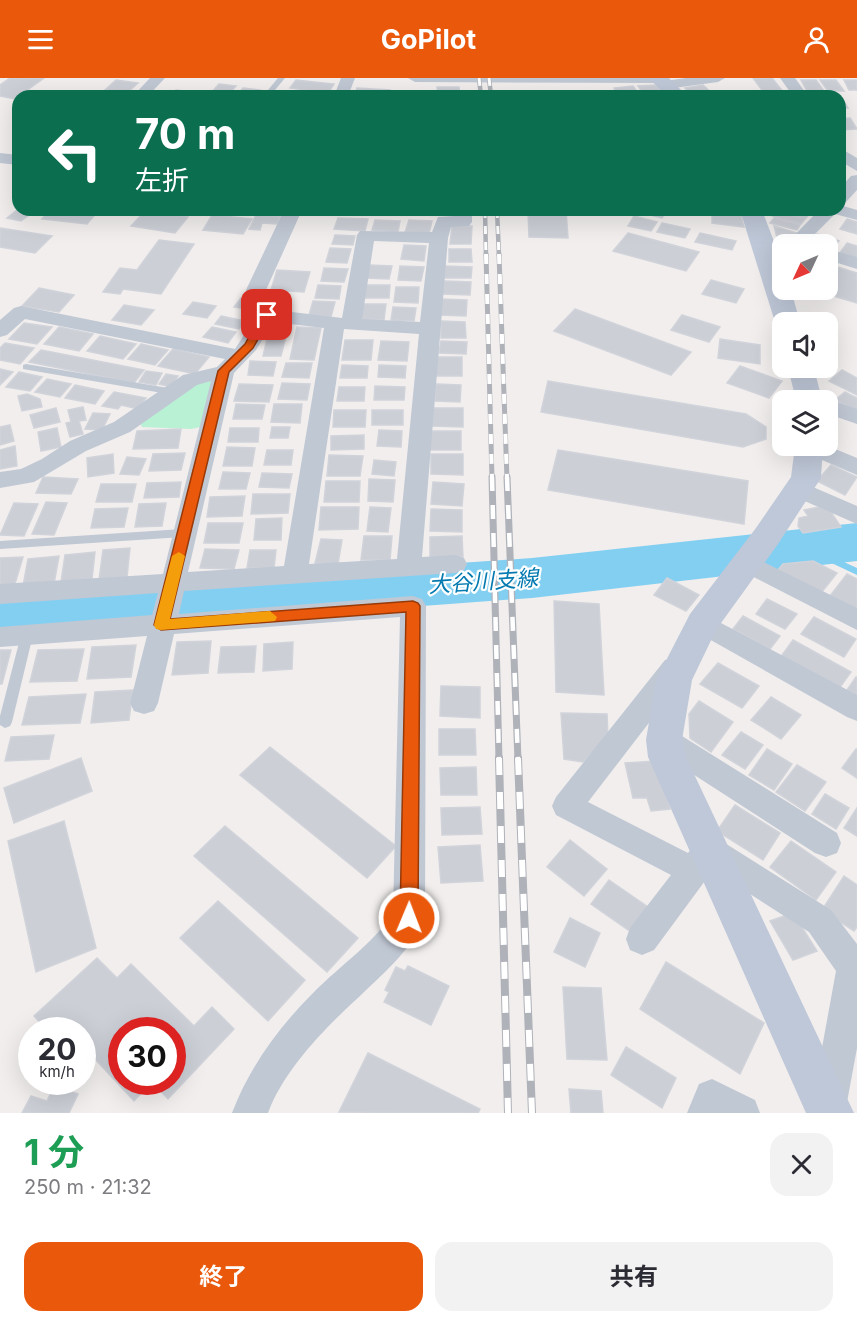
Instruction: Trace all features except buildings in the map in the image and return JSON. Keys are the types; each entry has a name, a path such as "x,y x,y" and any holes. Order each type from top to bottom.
{"street":[{"path":"146,90 158,78"},
{"path":"415,78 665,85 718,78"},
{"path":"787,78 796,90"},
{"path":"846,155 857,166"},
{"path":"846,192 857,180"},
{"path":"267,315 256,290 290,216"},
{"path":"409,566 439,238 444,221 463,222 463,216"},
{"path":"754,216 772,248"},
{"path":"806,234 823,216"},
{"path":"295,574 343,323 366,235 439,238"},
{"path":"838,257 857,263"},
{"path":"0,331 21,312 231,363"},
{"path":"267,315 343,323 429,328"},
{"path":"0,480 26,476 50,464 78,446 122,427 190,380 231,363 249,345 267,315"},
{"path":"144,704 183,533 231,363"},
{"path":"838,410 857,417"},
{"path":"807,456 806,478 799,489 695,637 567,806 701,861 820,921 855,971 829,1112"},
{"path":"831,456 857,467"},
{"path":"799,489 857,516"},
{"path":"757,550 857,620"},
{"path":"0,594 172,586 295,574 455,564"},
{"path":"0,637 162,621 413,606 409,918 392,943 327,1003 296,1036 264,1083 250,1113"},
{"path":"695,637 857,709"},
{"path":"695,637 674,680 664,740 667,757 701,861 829,1112"},
{"path":"664,740 826,843"},
{"path":"642,939 701,861"},
{"path":"705,1113 712,1097 742,1113"}],"lane":[{"path":"271,90 282,78"},
{"path":"26,367 174,392"},
{"path":"0,545 183,533"},
{"path":"5,722 27,635"}],"green space":[{"path":"216,379 205,426 191,429 142,427 139,421 188,385"}],"waterway":[{"name":"大谷川支線","path":"0,616 532,578 857,542"},
{"path":"809,549 857,572"}],"railway":[{"path":"479,78 480,90"},
{"path":"489,78 490,90"},
{"path":"485,216 486,256"},
{"path":"497,216 499,256"},
{"path":"486,254 492,479"},
{"path":"499,254 507,479"},
{"path":"492,477 499,760"},
{"path":"507,477 518,760"},
{"path":"499,758 508,1113"},
{"path":"518,758 532,1113"}],"slow traffic":[{"path":"179,556 161,625 270,617"}],"route":[{"path":"267,315 249,345 224,371 161,625 413,606 409,918"}]}
